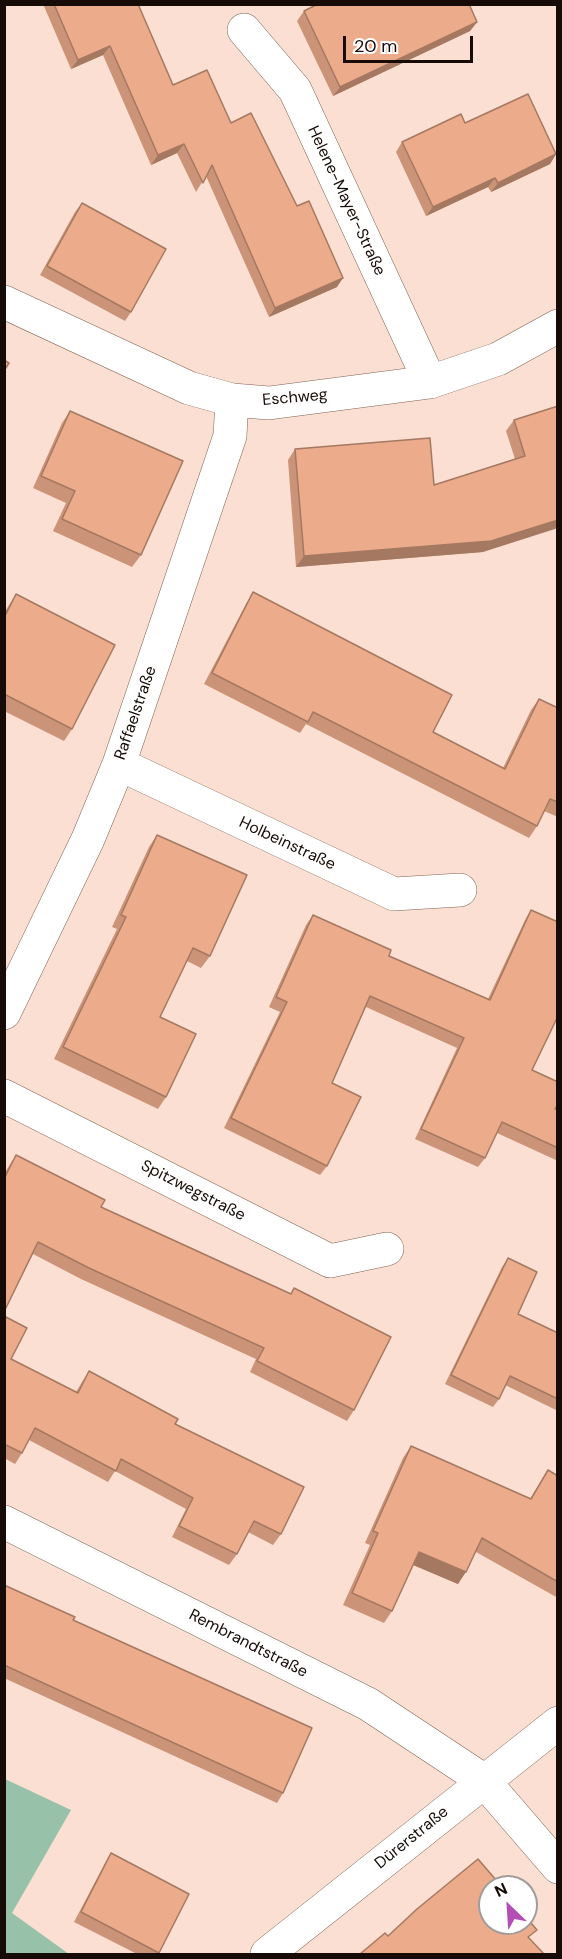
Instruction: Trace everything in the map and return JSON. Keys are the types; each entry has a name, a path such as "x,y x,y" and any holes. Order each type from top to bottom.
{"street":[{"name":"Helene-Mayer-Straße","path":"244,30 295,90 430,382"},
{"name":"Eschweg","path":"4,302 189,388 232,400 269,403 430,382 498,359 558,326"},
{"name":"Raffaelstraße","path":"4,1013 88,839 119,764 230,436 232,400"},
{"name":"Holbeinstraße","path":"119,764 394,894 460,890"},
{"name":"Spitzwegstraße","path":"4,1096 330,1261 387,1249"},
{"name":"Rembrandtstraße","path":"4,1522 368,1704 483,1780 558,1867"},
{"name":"Dürerstraße","path":"267,1954 483,1780 558,1723"}],"green space":[{"path":"5,1779 71,1810 12,1913 69,1954 5,1954"}],"building":[{"path":"54,4 138,4 173,85 207,70 231,123 251,113 297,206 309,201 343,278 275,308 212,165 203,183 184,144 158,155 110,46 78,60"},
{"path":"318,4 469,4 477,22 340,87 304,11"},
{"path":"528,94 556,154 498,183 495,178 433,207 402,142 461,114 465,123"},
{"path":"82,203 166,249 131,312 47,266"},
{"path":"4,360 9,363 4,371"},
{"path":"558,406 558,520 491,541 304,556 295,449 430,438 434,485 525,456 514,420"},
{"path":"70,411 183,461 141,555 62,519 75,491 41,476"},
{"path":"253,592 452,695 433,732 505,769 539,699 558,708 558,802 550,799 537,826 313,712 308,722 212,673"},
{"path":"16,594 115,645 72,729 4,694 4,618"},
{"path":"157,835 247,875 210,956 193,948 160,1017 196,1034 166,1097 63,1047 126,917 121,915"},
{"path":"531,910 558,922 558,1016 532,1070 558,1082 558,1104 555,1109 558,1109 558,1148 502,1122 485,1158 421,1129 464,1038 370,996 332,1083 361,1097 327,1166 231,1118 287,1002 276,997 313,915 391,950 389,956 490,1000"},
{"path":"16,1155 105,1200 101,1207 291,1294 294,1288 391,1337 354,1410 257,1361 264,1348 89,1268 38,1242 4,1312 4,1179"},
{"path":"508,1258 537,1272 518,1314 558,1333 558,1399 510,1376 499,1399 451,1375"},
{"path":"4,1316 27,1328 11,1359 78,1393 89,1371 178,1419 175,1424 304,1487 281,1534 254,1521 237,1554 179,1526 193,1498 121,1459 116,1471 35,1428 22,1453 4,1444"},
{"path":"411,1446 531,1499 548,1470 558,1476 558,1582 482,1538 466,1572 419,1552 392,1611 352,1593 378,1533 373,1531"},
{"path":"4,1585 75,1617 73,1620 312,1728 283,1793 4,1665"},
{"path":"111,1853 189,1894 159,1953 81,1912"},
{"path":"478,1859 492,1875 478,1875 478,1935 531,1935 528,1937 544,1954 360,1954 385,1933 388,1936"}]}
